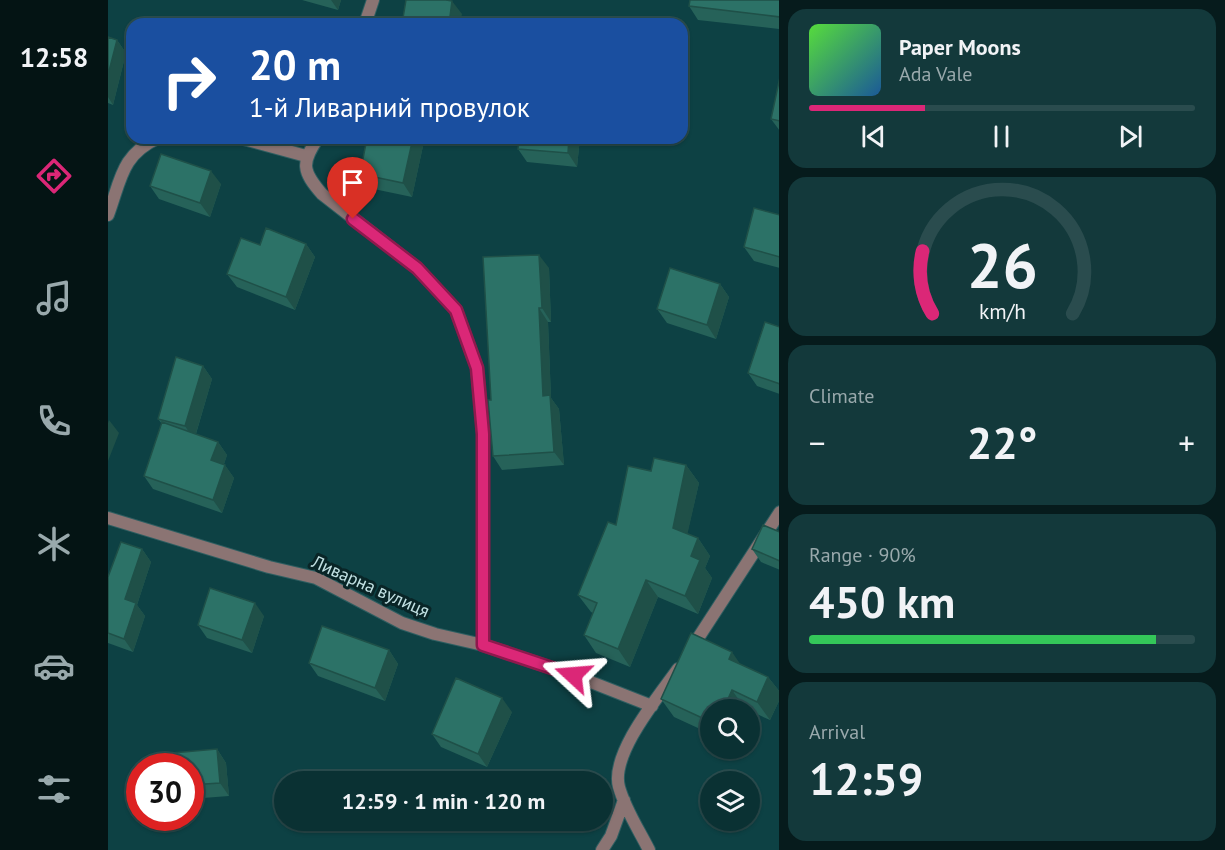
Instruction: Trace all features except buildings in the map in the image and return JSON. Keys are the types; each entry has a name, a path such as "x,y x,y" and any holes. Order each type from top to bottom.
{"street":[{"path":"367,18 373,0"},
{"path":"108,215 128,161 145,144"},
{"path":"262,144 306,156"},
{"path":"314,144 306,156 304,169 311,182 322,194 417,268 456,310 477,368 483,434 483,645"},
{"path":"648,850 618,784 620,759 652,706 779,514"},
{"name":"Ливарна вулиця","path":"108,518 269,567 316,578 402,623 435,634 483,645 573,675 652,706"},
{"path":"602,850 611,836 624,800"}],"route":[{"path":"353,219 417,268 456,310 477,368 483,434 483,645 573,675"}]}
